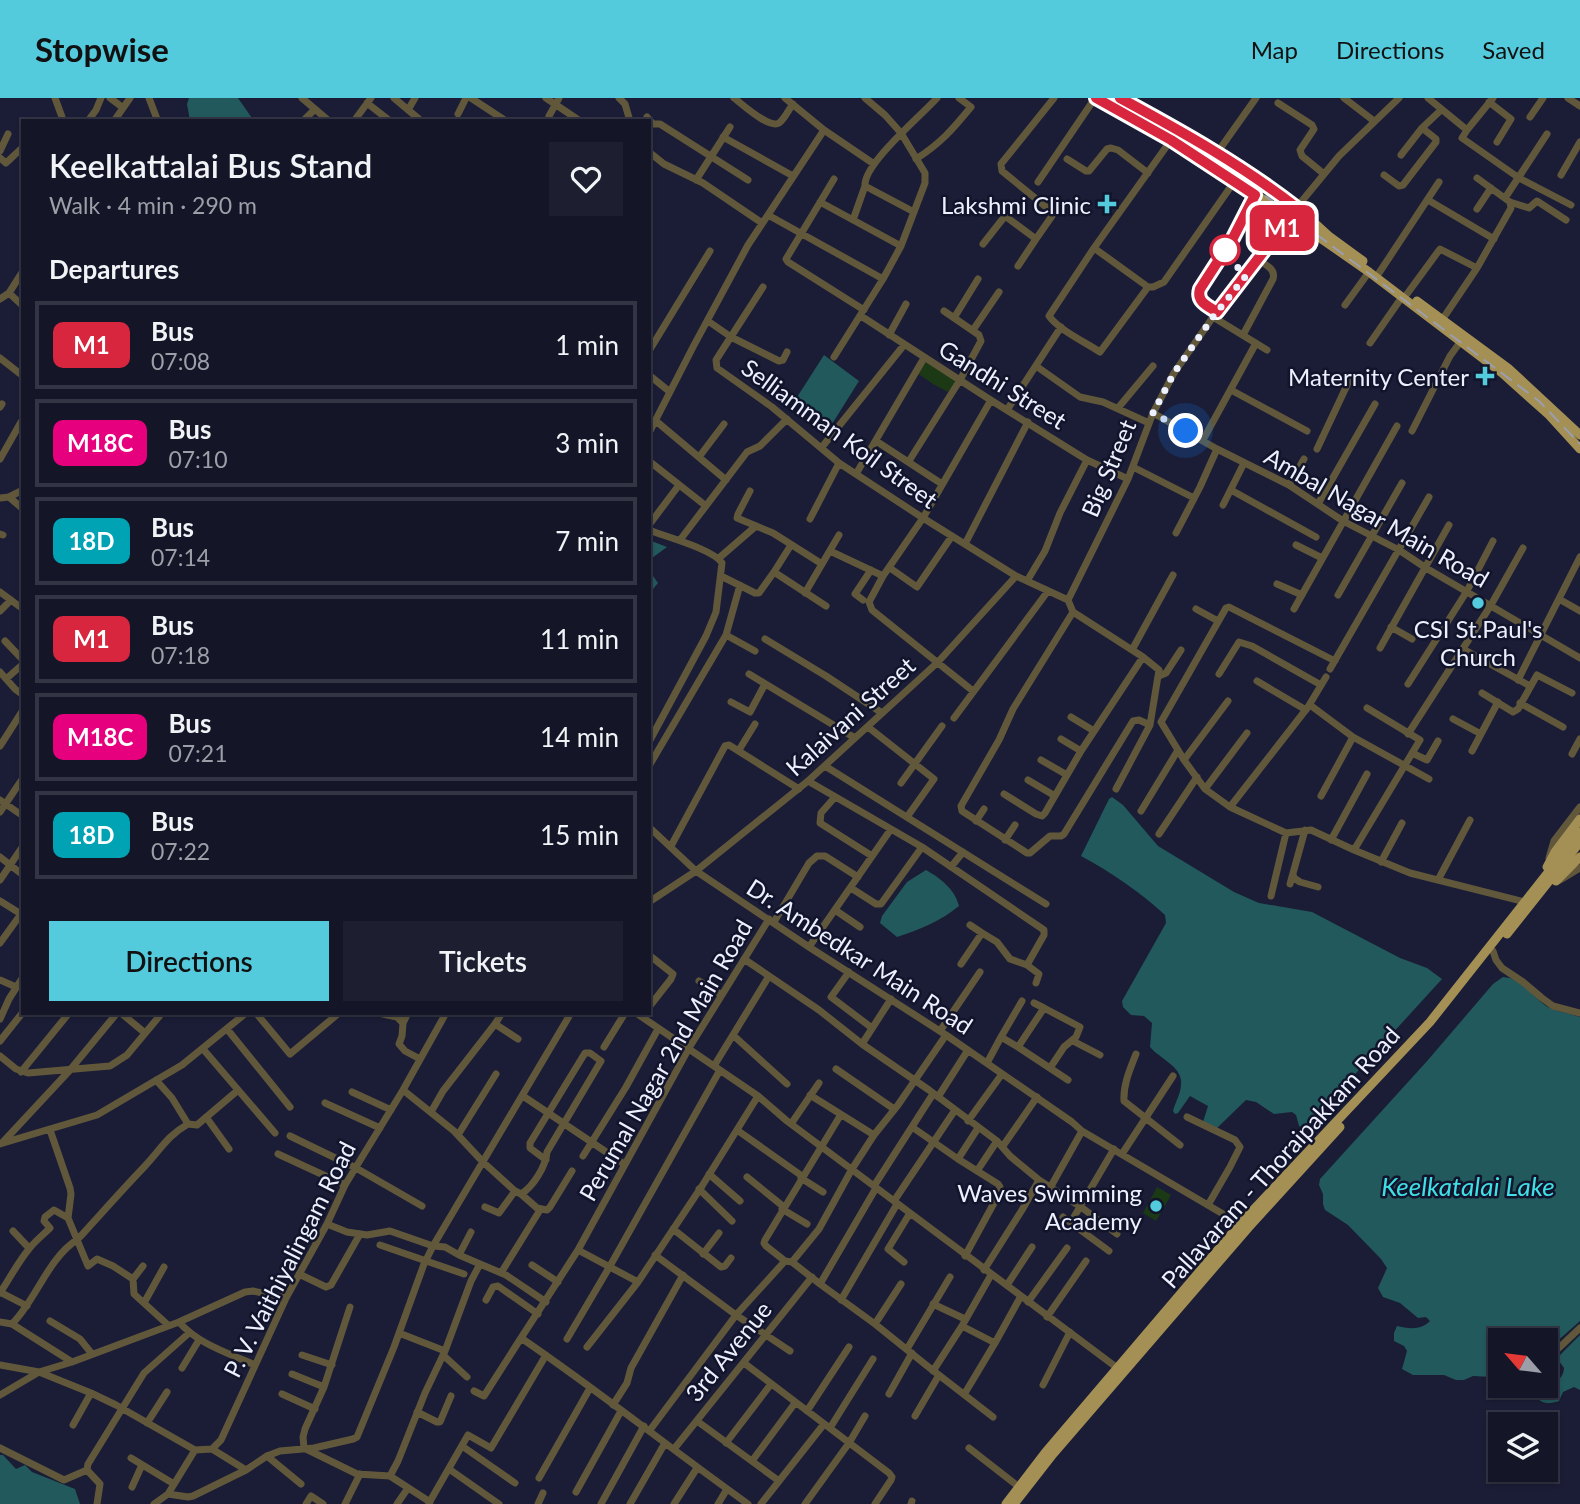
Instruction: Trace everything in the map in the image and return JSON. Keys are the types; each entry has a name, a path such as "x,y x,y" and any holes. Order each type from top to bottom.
{"main road":[{"path":"1096,98 1171,140 1374,272"},
{"path":"1120,98 1134,101 1271,187 1374,272 1508,368 1580,435"},
{"path":"1405,295 1502,373 1549,415 1580,449"},
{"path":"1531,900 1555,852 1580,819"},
{"name":"Pallavaram - Thoraipakkam Road","path":"1466,980 1493,951 1580,832"},
{"name":"Pallavaram - Thoraipakkam Road","path":"1006,1504 1045,1453 1426,1032 1580,842"},
{"path":"1531,900 1579,863"},
{"name":"Pallavaram - Thoraipakkam Road","path":"1014,1504 1240,1224 1457,992"}],"street":[{"path":"55,98 63,119"},
{"path":"89,119 101,98"},
{"path":"110,98 122,107"},
{"path":"115,119 130,98"},
{"path":"149,98 157,119"},
{"path":"302,98 327,119"},
{"path":"394,98 419,119"},
{"path":"408,110 415,98"},
{"path":"458,114 469,98 503,119"},
{"path":"546,98 557,101 577,119"},
{"path":"619,98 625,104 628,119"},
{"path":"734,98 767,123 774,125 779,123 793,104"},
{"path":"785,98 824,130 874,164"},
{"path":"834,357 901,246 925,183 925,173 901,133 864,98"},
{"path":"853,220 865,186 864,181 874,164 937,98"},
{"path":"916,159 948,136 971,107 959,98"},
{"path":"1018,266 1052,216 1051,211 1002,171 1001,164 1054,98"},
{"path":"1038,181 1096,98"},
{"path":"1217,153 1256,98"},
{"path":"1343,98 1374,121"},
{"name":"Big Street","path":"1068,600 1128,480 1153,413 1174,373 1213,317 1324,174 1399,98"},
{"path":"1428,98 1467,130"},
{"path":"1530,117 1543,98"},
{"path":"1571,99 1580,106"},
{"path":"1497,142 1511,119 1491,100 1462,138 1519,178 1571,205"},
{"path":"356,119 369,101 388,119"},
{"path":"549,116 557,101"},
{"path":"1278,103 1312,125 1314,129 1300,150 1303,156 1324,174"},
{"path":"305,119 315,109"},
{"path":"1401,155 1422,128 1441,110"},
{"path":"651,122 660,124 748,180"},
{"path":"696,180 730,127"},
{"path":"1384,175 1399,186 1403,185 1436,142 1436,139 1422,128"},
{"path":"651,430 724,288 762,223 824,130"},
{"path":"0,151 8,134"},
{"path":"1507,200 1547,134"},
{"path":"723,137 793,176"},
{"path":"1148,287 1100,352 1051,320 1049,316 1171,140"},
{"path":"1561,175 1580,142"},
{"path":"1067,159 1089,171 1107,149 1111,148 1118,150 1148,173"},
{"path":"0,159 6,163 21,149"},
{"path":"651,153 762,223"},
{"path":"1476,178 1507,200 1529,208 1537,201 1566,220"},
{"path":"801,234 834,179"},
{"path":"1094,248 1148,287 1164,282 1234,182"},
{"path":"1345,305 1374,272 1439,182"},
{"path":"865,186 914,212"},
{"path":"1477,209 1491,188"},
{"path":"1428,200 1494,239"},
{"path":"1442,320 1511,208 1507,200"},
{"path":"820,202 901,246"},
{"path":"768,215 883,279"},
{"path":"983,244 1005,216 1036,239"},
{"name":"Gandhi Street","path":"801,234 786,257 788,262 924,358 1087,460 1128,480"},
{"path":"1370,343 1440,249 1476,268"},
{"path":"651,348 710,251"},
{"path":"1243,335 1275,273 1258,260"},
{"path":"0,299 9,293 21,274"},
{"path":"954,318 978,279"},
{"path":"731,337 763,287"},
{"path":"973,330 999,292"},
{"path":"9,293 21,304"},
{"path":"889,335 906,304"},
{"path":"909,461 981,341 973,330 944,311"},
{"path":"1213,317 1268,350"},
{"path":"708,321 731,337 781,362 788,352"},
{"path":"1007,410 1061,327"},
{"name":"Selliamman Koil Street","path":"731,337 716,360 717,368 822,447 839,463 1016,576"},
{"path":"1412,431 1450,356 1461,341"},
{"path":"1203,440 1256,343"},
{"path":"822,447 904,345"},
{"path":"0,358 21,374"},
{"path":"856,474 924,358"},
{"path":"1035,366 1080,397 1103,401 1149,423"},
{"path":"1118,408 1153,366"},
{"path":"651,376 670,392"},
{"path":"1317,449 1349,381"},
{"path":"1231,390 1307,431"},
{"path":"973,691 872,610 869,602 883,576 923,518 990,400"},
{"path":"1318,503 1375,404"},
{"name":"Ambal Nagar Main Road","path":"1153,413 1289,485 1343,521 1399,550 1580,658"},
{"path":"680,540 747,452 760,446 786,419"},
{"path":"656,421 726,480"},
{"path":"0,459 21,422"},
{"path":"965,544 1028,422"},
{"path":"699,457 724,424"},
{"path":"1294,609 1397,426"},
{"path":"876,442 943,484"},
{"path":"1176,533 1217,449"},
{"path":"1289,485 1304,458"},
{"path":"1027,581 1045,551 1060,513 1087,460"},
{"path":"651,463 706,506"},
{"path":"810,519 839,463"},
{"path":"1223,505 1244,463"},
{"path":"1133,467 1194,498"},
{"path":"1338,595 1402,483"},
{"path":"651,525 679,485"},
{"path":"1231,490 1317,537"},
{"path":"750,491 737,516 739,519 773,533 822,564"},
{"path":"1230,807 1308,707 1429,497"},
{"path":"1380,648 1449,524"},
{"path":"719,558 756,526"},
{"path":"651,529 719,558 722,563 716,612 651,738"},
{"path":"805,593 839,535"},
{"path":"890,568 917,587 952,536"},
{"path":"1408,684 1467,591 1493,541"},
{"path":"721,576 759,593 791,545"},
{"path":"1296,545 1322,558"},
{"path":"1408,734 1491,605 1522,548"},
{"path":"830,551 883,576"},
{"path":"1518,680 1580,557"},
{"path":"863,600 855,594 871,570"},
{"path":"774,572 826,606"},
{"path":"1132,650 1173,575"},
{"path":"1016,576 1068,600 1073,612 1159,670 1150,724 1116,789"},
{"name":"Kalaivani Street","path":"651,901 696,871 799,789 869,727 938,662 1016,576"},
{"path":"1277,584 1301,595"},
{"path":"651,763 726,635 740,585"},
{"path":"954,718 1048,591"},
{"path":"0,592 19,603"},
{"path":"1559,599 1580,611"},
{"path":"0,611 19,603"},
{"path":"1161,722 1226,608 1229,607 1335,661"},
{"path":"1196,609 1218,621"},
{"path":"1073,612 1013,709 999,740 961,806 962,811 1030,853 1051,836 1064,834 1133,721 1150,724"},
{"path":"1391,627 1412,639"},
{"path":"726,635 755,651"},
{"path":"765,639 882,713"},
{"path":"5,641 21,660"},
{"path":"1219,674 1239,642 1242,642 1321,685"},
{"path":"1463,649 1530,686"},
{"path":"1159,676 1166,673 1181,650"},
{"path":"1004,794 1042,816 1143,657"},
{"path":"21,663 2,676 21,694"},
{"path":"749,674 855,738"},
{"path":"1482,693 1513,712 1518,709 1536,676 1539,675 1572,692"},
{"path":"1257,681 1308,707 1353,737 1429,779"},
{"path":"731,702 750,712 765,684"},
{"path":"1184,760 1227,701"},
{"path":"1472,751 1498,702"},
{"path":"1520,703 1563,727"},
{"path":"1354,850 1419,740 1367,708"},
{"path":"1153,709 1205,789 1230,807 1286,833 1311,831 1410,873 1531,900"},
{"path":"0,746 21,713"},
{"path":"1071,717 1094,731"},
{"path":"1453,719 1481,734"},
{"path":"739,750 755,724"},
{"path":"901,783 942,726"},
{"path":"869,727 934,779 907,817"},
{"path":"1205,789 1247,733"},
{"path":"1321,796 1353,737"},
{"path":"1061,739 1081,751"},
{"path":"1572,754 1580,739"},
{"path":"1412,752 1427,760 1438,741"},
{"path":"671,846 724,746 729,745 739,750 799,789"},
{"path":"1140,811 1178,750"},
{"path":"1041,760 1067,775"},
{"path":"825,766 1046,904"},
{"path":"1331,840 1367,774"},
{"path":"1159,834 1197,776"},
{"path":"0,812 3,802 21,780"},
{"path":"1028,780 1055,796"},
{"path":"808,781 922,847 1044,930 1044,935 1027,965"},
{"path":"835,797 821,813 820,823 872,856"},
{"path":"3,802 21,815"},
{"path":"1544,872 1554,841 1580,807"},
{"path":"976,821 984,809"},
{"path":"1438,880 1470,820"},
{"path":"1381,862 1402,823"},
{"path":"1005,839 1015,825"},
{"name":"Dr. Ambedkar Main Road","path":"651,829 696,871 943,1033 1082,1131 1240,1224"},
{"path":"809,947 891,829"},
{"path":"1290,884 1305,830"},
{"path":"1271,895 1286,833"},
{"path":"851,888 876,904 881,904 922,847"},
{"path":"0,880 21,849"},
{"path":"951,867 962,852"},
{"path":"0,856 21,874"},
{"name":"Perumal Nagar 2nd Main Road","path":"474,1391 484,1396 546,1302 578,1250 689,1048 744,959 809,863 815,857 825,856 858,877"},
{"path":"1293,874 1296,880 1318,887"},
{"path":"0,901 21,914"},
{"path":"835,910 860,927"},
{"path":"0,943 21,916"},
{"path":"970,925 997,942 1010,958 1039,974 1036,983"},
{"path":"961,964 982,933"},
{"path":"1493,951 1502,968 1553,1006 1580,1013"},
{"path":"651,957 673,974 651,1004"},
{"path":"744,959 915,1080 1000,1144 1039,1180 1117,1234"},
{"path":"819,1010 849,972"},
{"path":"601,1504 647,1428 736,1315 819,1228 852,1169 915,1080 980,972"},
{"path":"567,1339 610,1266 769,975"},
{"path":"0,980 16,987"},
{"path":"0,1019 21,980"},
{"path":"699,981 722,995"},
{"path":"651,992 657,997"},
{"path":"831,997 872,1028"},
{"path":"862,1044 891,999"},
{"path":"987,1063 1022,1001"},
{"path":"1034,1003 1079,1026 1080,1029 1050,1068"},
{"path":"1018,1047 1044,1008"},
{"path":"0,1041 21,1015"},
{"path":"21,1072 67,1015"},
{"path":"0,1144 117,1015"},
{"path":"121,1015 145,1034"},
{"path":"0,1056 21,1072 28,1073 110,1066 127,1055 160,1015"},
{"path":"0,1144 97,1115 181,1065 244,1015"},
{"path":"258,1015 290,1054 337,1015"},
{"path":"388,1015 397,1017 403,1023"},
{"path":"407,1015 399,1045 420,1059"},
{"name":"P. V. Vaithiyalingam Road","path":"212,1449 221,1440 286,1297 327,1224 345,1185 445,1015"},
{"path":"431,1112 443,1091 501,1015"},
{"path":"168,1494 191,1497 280,1451 314,1448 356,1437 433,1246 570,1015"},
{"path":"604,1047 624,1015"},
{"path":"641,1015 758,1096 791,1124 1120,1371"},
{"path":"495,1024 518,1039"},
{"path":"227,1029 290,1107"},
{"path":"583,1156 658,1029"},
{"path":"734,1036 787,1084"},
{"path":"1001,1037 1068,1080"},
{"path":"1073,1041 1100,1055"},
{"path":"203,1049 275,1133"},
{"path":"820,1284 912,1126 968,1050"},
{"path":"485,1207 499,1213 518,1193 528,1190 546,1160 547,1152 601,1061 590,1053 585,1053 530,1146 546,1160"},
{"path":"1136,1054 1127,1077 1124,1101 1180,1145"},
{"path":"836,1069 894,1110"},
{"path":"458,1135 496,1074"},
{"path":"968,1121 1002,1074"},
{"path":"1122,1154 1172,1076"},
{"path":"156,1080 172,1098 188,1124"},
{"path":"791,1124 819,1083"},
{"path":"403,1090 458,1135 483,1163 540,1210 550,1207 572,1171"},
{"path":"12,1324 22,1314 58,1257 78,1239 167,1139 188,1124 197,1125 237,1091"},
{"path":"352,1093 391,1110"},
{"path":"523,1096 624,1164"},
{"path":"587,1348 638,1282 758,1096"},
{"path":"810,1096 874,1135"},
{"path":"977,1171 1037,1097"},
{"path":"325,1103 380,1128"},
{"path":"841,1300 895,1202 955,1110"},
{"path":"841,1115 768,1232 764,1244 875,1324 993,1417"},
{"path":"206,1117 229,1149"},
{"path":"1187,1117 1235,1140 1240,1147 1208,1205"},
{"path":"912,1126 1000,1187 1000,1192 965,1256"},
{"path":"958,1159 978,1128"},
{"path":"50,1130 71,1188 68,1218 88,1266 97,1259 133,1279"},
{"path":"737,1130 823,1192"},
{"path":"1050,1188 1082,1131"},
{"path":"290,1136 356,1167 422,1206"},
{"path":"1071,1223 1114,1149"},
{"path":"278,1154 345,1185"},
{"path":"709,1174 740,1202"},
{"path":"747,1177 783,1208 807,1224"},
{"path":"915,1416 987,1272 1039,1180"},
{"path":"699,1189 732,1220"},
{"path":"27,1306 0,1293 29,1248 50,1228 44,1221 45,1217 54,1210 68,1218"},
{"path":"501,1273 540,1210"},
{"path":"904,1262 888,1249 910,1213"},
{"path":"1063,1217 1109,1251"},
{"path":"327,1224 347,1232 367,1235 390,1231 433,1246 445,1247 501,1273 546,1302"},
{"path":"673,1229 723,1267 731,1258"},
{"path":"13,1231 29,1248"},
{"path":"459,1255 471,1231"},
{"path":"703,1254 719,1233"},
{"path":"299,1274 326,1287 331,1285 360,1234"},
{"path":"380,1245 464,1274"},
{"path":"1007,1285 1032,1247"},
{"path":"1028,1302 1067,1248"},
{"path":"578,1250 638,1282"},
{"path":"655,1255 790,1351"},
{"path":"1047,1317 1086,1261"},
{"path":"390,1476 480,1264"},
{"path":"532,1265 558,1282"},
{"path":"143,1266 133,1279 134,1294 168,1325"},
{"path":"144,1303 164,1267"},
{"path":"613,1405 683,1275"},
{"name":"3rd Avenue","path":"674,1449 812,1277"},
{"path":"888,1394 933,1304 950,1277"},
{"path":"875,1324 901,1284"},
{"path":"486,1300 492,1287 501,1287 538,1314"},
{"path":"0,1395 38,1372 179,1322 249,1291 286,1297"},
{"path":"965,1393 1021,1296"},
{"path":"933,1304 995,1343"},
{"path":"304,1448 303,1437 324,1387 350,1307"},
{"path":"50,1321 79,1339 92,1354"},
{"path":"0,1322 12,1324 72,1362"},
{"path":"179,1322 199,1340 255,1365"},
{"path":"1558,1349 1580,1328"},
{"path":"1043,1385 1070,1332"},
{"path":"87,1470 88,1464 144,1373 189,1333"},
{"path":"398,1333 444,1353 467,1377"},
{"path":"521,1338 748,1504"},
{"path":"182,1368 199,1340"},
{"path":"807,1411 849,1347"},
{"path":"302,1355 332,1364"},
{"path":"304,1448 360,1475 390,1476 429,1503 468,1435 491,1448 546,1355"},
{"path":"761,1504 827,1426 873,1359"},
{"path":"744,1363 892,1477 875,1504"},
{"path":"0,1365 38,1372 91,1393 195,1450 212,1449 246,1469"},
{"path":"292,1374 324,1387"},
{"path":"726,1443 771,1384"},
{"path":"539,1478 590,1388"},
{"path":"147,1423 167,1392"},
{"path":"74,1425 91,1393"},
{"path":"282,1394 315,1409"},
{"path":"417,1412 440,1422 451,1396"},
{"path":"752,1461 795,1403"},
{"path":"576,1492 621,1411"},
{"path":"806,1504 865,1416"},
{"path":"697,1421 779,1481"},
{"path":"630,1504 665,1443"},
{"path":"462,1446 514,1483"},
{"path":"0,1448 64,1480 87,1470"},
{"path":"969,1448 1018,1487"},
{"path":"158,1503 168,1494 195,1450"},
{"path":"267,1456 301,1485"},
{"path":"131,1458 174,1484"},
{"path":"132,1487 142,1465"},
{"path":"674,1504 697,1468"},
{"path":"449,1469 499,1504"},
{"path":"87,1470 100,1484 97,1504"},
{"path":"345,1504 360,1475"},
{"path":"397,1504 408,1488"},
{"path":"718,1504 727,1489"},
{"path":"538,1504 543,1493"},
{"path":"306,1504 311,1496 323,1504"}],"shaded area":[{"path":"924,360 956,381 948,392 917,373"},
{"name":"Waves Swimming Academy","path":"1157,1187 1171,1195 1156,1221 1143,1213"}],"water":[{"path":"189,98 238,98 253,119 190,119 187,104"},
{"path":"824,355 859,381 827,432 792,405"},
{"path":"651,541 667,547 652,558 653,576 658,583 651,592"},
{"path":"1112,797 1123,805 1158,846 1234,892 1259,903 1312,912 1400,958 1427,968 1442,979 1305,1129 1299,1126 1296,1115 1292,1112 1274,1114 1256,1102 1246,1100 1216,1129 1203,1122 1208,1106 1190,1096 1178,1113 1173,1111 1181,1088 1181,1078 1170,1064 1150,1047 1152,1023 1144,1016 1131,1015 1123,1007 1122,1001 1166,923 1165,915 1125,883 1081,856"},
{"path":"926,870 942,880 959,906 930,925 897,937 880,923 882,916 907,882"},
{"name":"Keelkatalai Lake","path":"1503,977 1510,978 1550,1008 1580,1017 1580,1321 1558,1340 1558,1328 1488,1328 1488,1377 1473,1376 1456,1380 1444,1375 1413,1375 1402,1369 1407,1351 1404,1346 1394,1341 1394,1333 1397,1326 1415,1328 1430,1321 1426,1317 1418,1318 1400,1303 1383,1297 1378,1288 1387,1268 1348,1225 1325,1210 1320,1179 1493,984"},
{"path":"1580,1335 1580,1390 1574,1387 1563,1392 1559,1401 1541,1401 1536,1398 1558,1398 1558,1380 1564,1372 1559,1361 1560,1355"},
{"path":"0,1455 16,1469 25,1465 32,1472 75,1489 80,1504 0,1504"}],"railway":[{"path":"1104,98 1232,171 1539,401 1580,444"}],"bus line":[{"name":"M1","path":"1096,98 1171,140 1255,195 1233,238 1198,295 1200,300 1217,312 1297,208 1271,187 1202,143 1120,98"}],"place":[{"name":"Lakshmi Clinic","path":"1107,204"},
{"name":"Maternity Center","path":"1485,376"},
{"name":"CSI St.Paul's Church","path":"1478,603"},
{"name":"Waves Swimming Academy","path":"1156,1206"}],"route":[{"path":"1186,431 1153,413 1174,373 1245,277 1225,250"}]}
